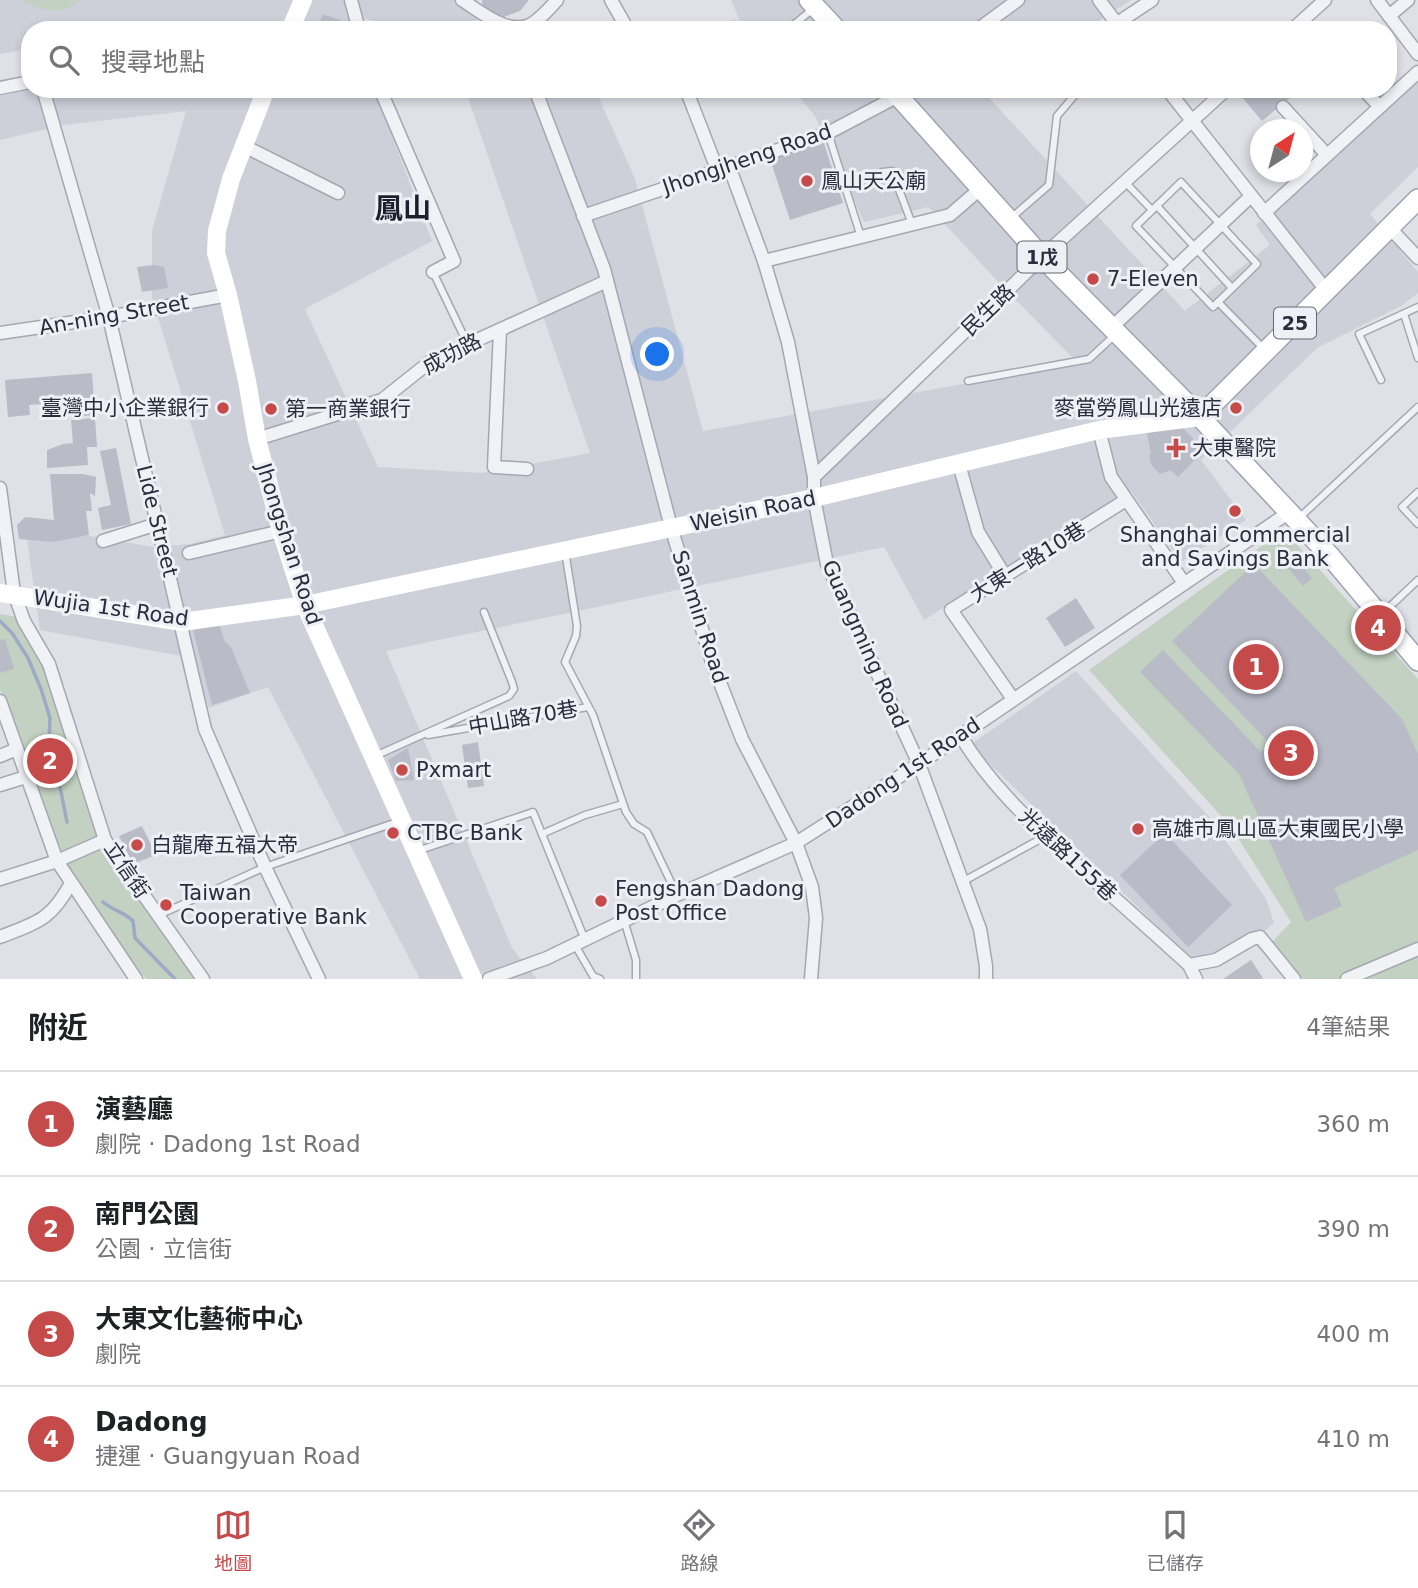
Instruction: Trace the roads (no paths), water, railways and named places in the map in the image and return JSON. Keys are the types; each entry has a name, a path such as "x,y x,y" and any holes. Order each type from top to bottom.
{"main road":[{"path":"294,21 303,0"},
{"path":"813,4 829,21"},
{"name":"Jhongshan Road","path":"263,98 231,179 217,231 216,253 247,380 257,439 281,531 305,605 473,979"},
{"name":"1戊","path":"904,98 980,189 1042,257 1200,417 1331,557 1418,661"},
{"name":"25","path":"1200,417 1418,199"},
{"name":"Weisin Road","path":"305,605 814,498 1099,430 1200,417"},
{"name":"Wujia 1st Road","path":"7,593 182,622 305,605"}],"street":[{"path":"351,0 357,21"},
{"path":"462,0 493,21"},
{"path":"481,0 484,14"},
{"path":"611,0 623,21"},
{"path":"985,21 999,6 1018,0"},
{"path":"1099,0 1115,21"},
{"path":"1126,21 1152,0"},
{"path":"1302,21 1325,0"},
{"path":"1377,0 1393,21"},
{"path":"1389,16 1408,0"},
{"path":"534,21 553,2"},
{"path":"1397,26 1418,54"},
{"path":"1397,91 1418,72"},
{"path":"0,88 21,84"},
{"name":"Lide Street","path":"46,98 110,317 205,729 265,867 319,979"},
{"path":"384,98 454,261 433,272"},
{"name":"Sanmin Road","path":"538,98 607,281 671,527 712,662 742,739 796,843 812,887 816,918 811,979"},
{"name":"Guangming Road","path":"690,98 764,261 788,342 814,477 814,498 827,564 919,764 980,929 986,979"},
{"name":"Jhongjheng Road","path":"583,216 828,133 886,98"},
{"path":"1174,98 1326,290"},
{"name":"民生路","path":"814,477 1042,257 1217,98"},
{"path":"1372,98 1380,107"},
{"path":"1264,213 1390,98"},
{"path":"1283,107 1327,155"},
{"path":"244,146 338,193"},
{"path":"764,261 950,215 980,189"},
{"path":"1114,330 1175,267 1251,196"},
{"path":"1389,227 1418,258"},
{"name":"成功路","path":"257,439 382,400 430,361 607,281"},
{"name":"An-ning Street","path":"0,333 110,317 228,295"},
{"path":"500,330 494,467 527,469"},
{"path":"1099,430 1111,477 1184,583"},
{"path":"959,464 978,532 1005,576"},
{"name":"立信街","path":"0,488 7,593 49,664 105,840 203,979"},
{"name":"大東一路10巷","path":"1013,699 951,610 1126,500"},
{"name":"Dadong 1st Road","path":"489,979 547,958 677,895 796,843 919,764 1184,583 1292,517"},
{"path":"103,541 157,524"},
{"path":"189,553 281,531"},
{"path":"0,701 57,861 136,979"},
{"name":"光遠路155巷","path":"960,735 988,779 1046,836 1189,965 1196,979"},
{"path":"0,756 17,749"},
{"path":"0,785 26,777"},
{"path":"0,879 57,861 105,840"},
{"path":"0,937 46,918 61,902 71,883"},
{"path":"1189,965 1216,960 1260,937 1294,979"},
{"path":"1347,979 1418,949"}],"lane":[{"path":"796,21 813,4"},
{"path":"1009,220 1049,186 1057,116 1072,98"},
{"path":"828,133 861,237"},
{"path":"883,172 892,170 912,224"},
{"path":"1125,182 1195,248 1232,288"},
{"path":"1215,304 1257,264 1181,182 1136,226 1175,267 1266,352"},
{"path":"433,272 468,345"},
{"path":"1381,380 1359,334 1418,307"},
{"path":"1404,314 1418,358"},
{"path":"968,381 1089,359 1114,330"},
{"path":"1292,517 1418,407"},
{"path":"1418,492 1402,507 1418,524"},
{"name":"中山路70巷","path":"417,737 589,707 565,662 576,636 577,626 564,549"},
{"path":"1381,615 1418,580"},
{"name":"中山路70巷","path":"373,757 509,696 514,689 513,682 484,612"},
{"path":"589,707 630,820 647,832 677,895"},
{"path":"542,834 585,815 623,804"},
{"path":"415,851 533,812 593,976 600,979"},
{"path":"159,916 265,867 402,820"},
{"path":"962,882 1046,836"},
{"path":"624,920 636,960 636,979"}],"waterway":[{"path":"0,621 12,633 28,658 41,689 50,718 48,768 60,787 67,822"},
{"path":"103,902 133,921 135,938 175,979"}],"place":[{"name":"鳳山天公廟","path":"807,181"},
{"name":"7-Eleven","path":"1093,279"},
{"name":"臺灣中小企業銀行","path":"223,408"},
{"name":"麥當勞鳳山光遠店","path":"1236,408"},
{"name":"第一商業銀行","path":"271,409"},
{"name":"大東醫院","path":"1176,448"},
{"name":"Shanghai Commercial and Savings Bank","path":"1235,511"},
{"name":"Dadong","path":"1378,628"},
{"name":"演藝廳","path":"1256,667"},
{"name":"大東文化藝術中心","path":"1291,753"},
{"name":"南門公園","path":"50,761"},
{"name":"Pxmart","path":"402,770"},
{"name":"高雄市鳳山區大東國民小學","path":"1138,829"},
{"name":"CTBC Bank","path":"393,833"},
{"name":"白龍庵五福大帝","path":"137,845"},
{"name":"Fengshan Dadong Post Office","path":"601,901"},
{"name":"Taiwan Cooperative Bank","path":"166,905"}],"district":[{"name":"鳳山","path":"403,208"}]}
